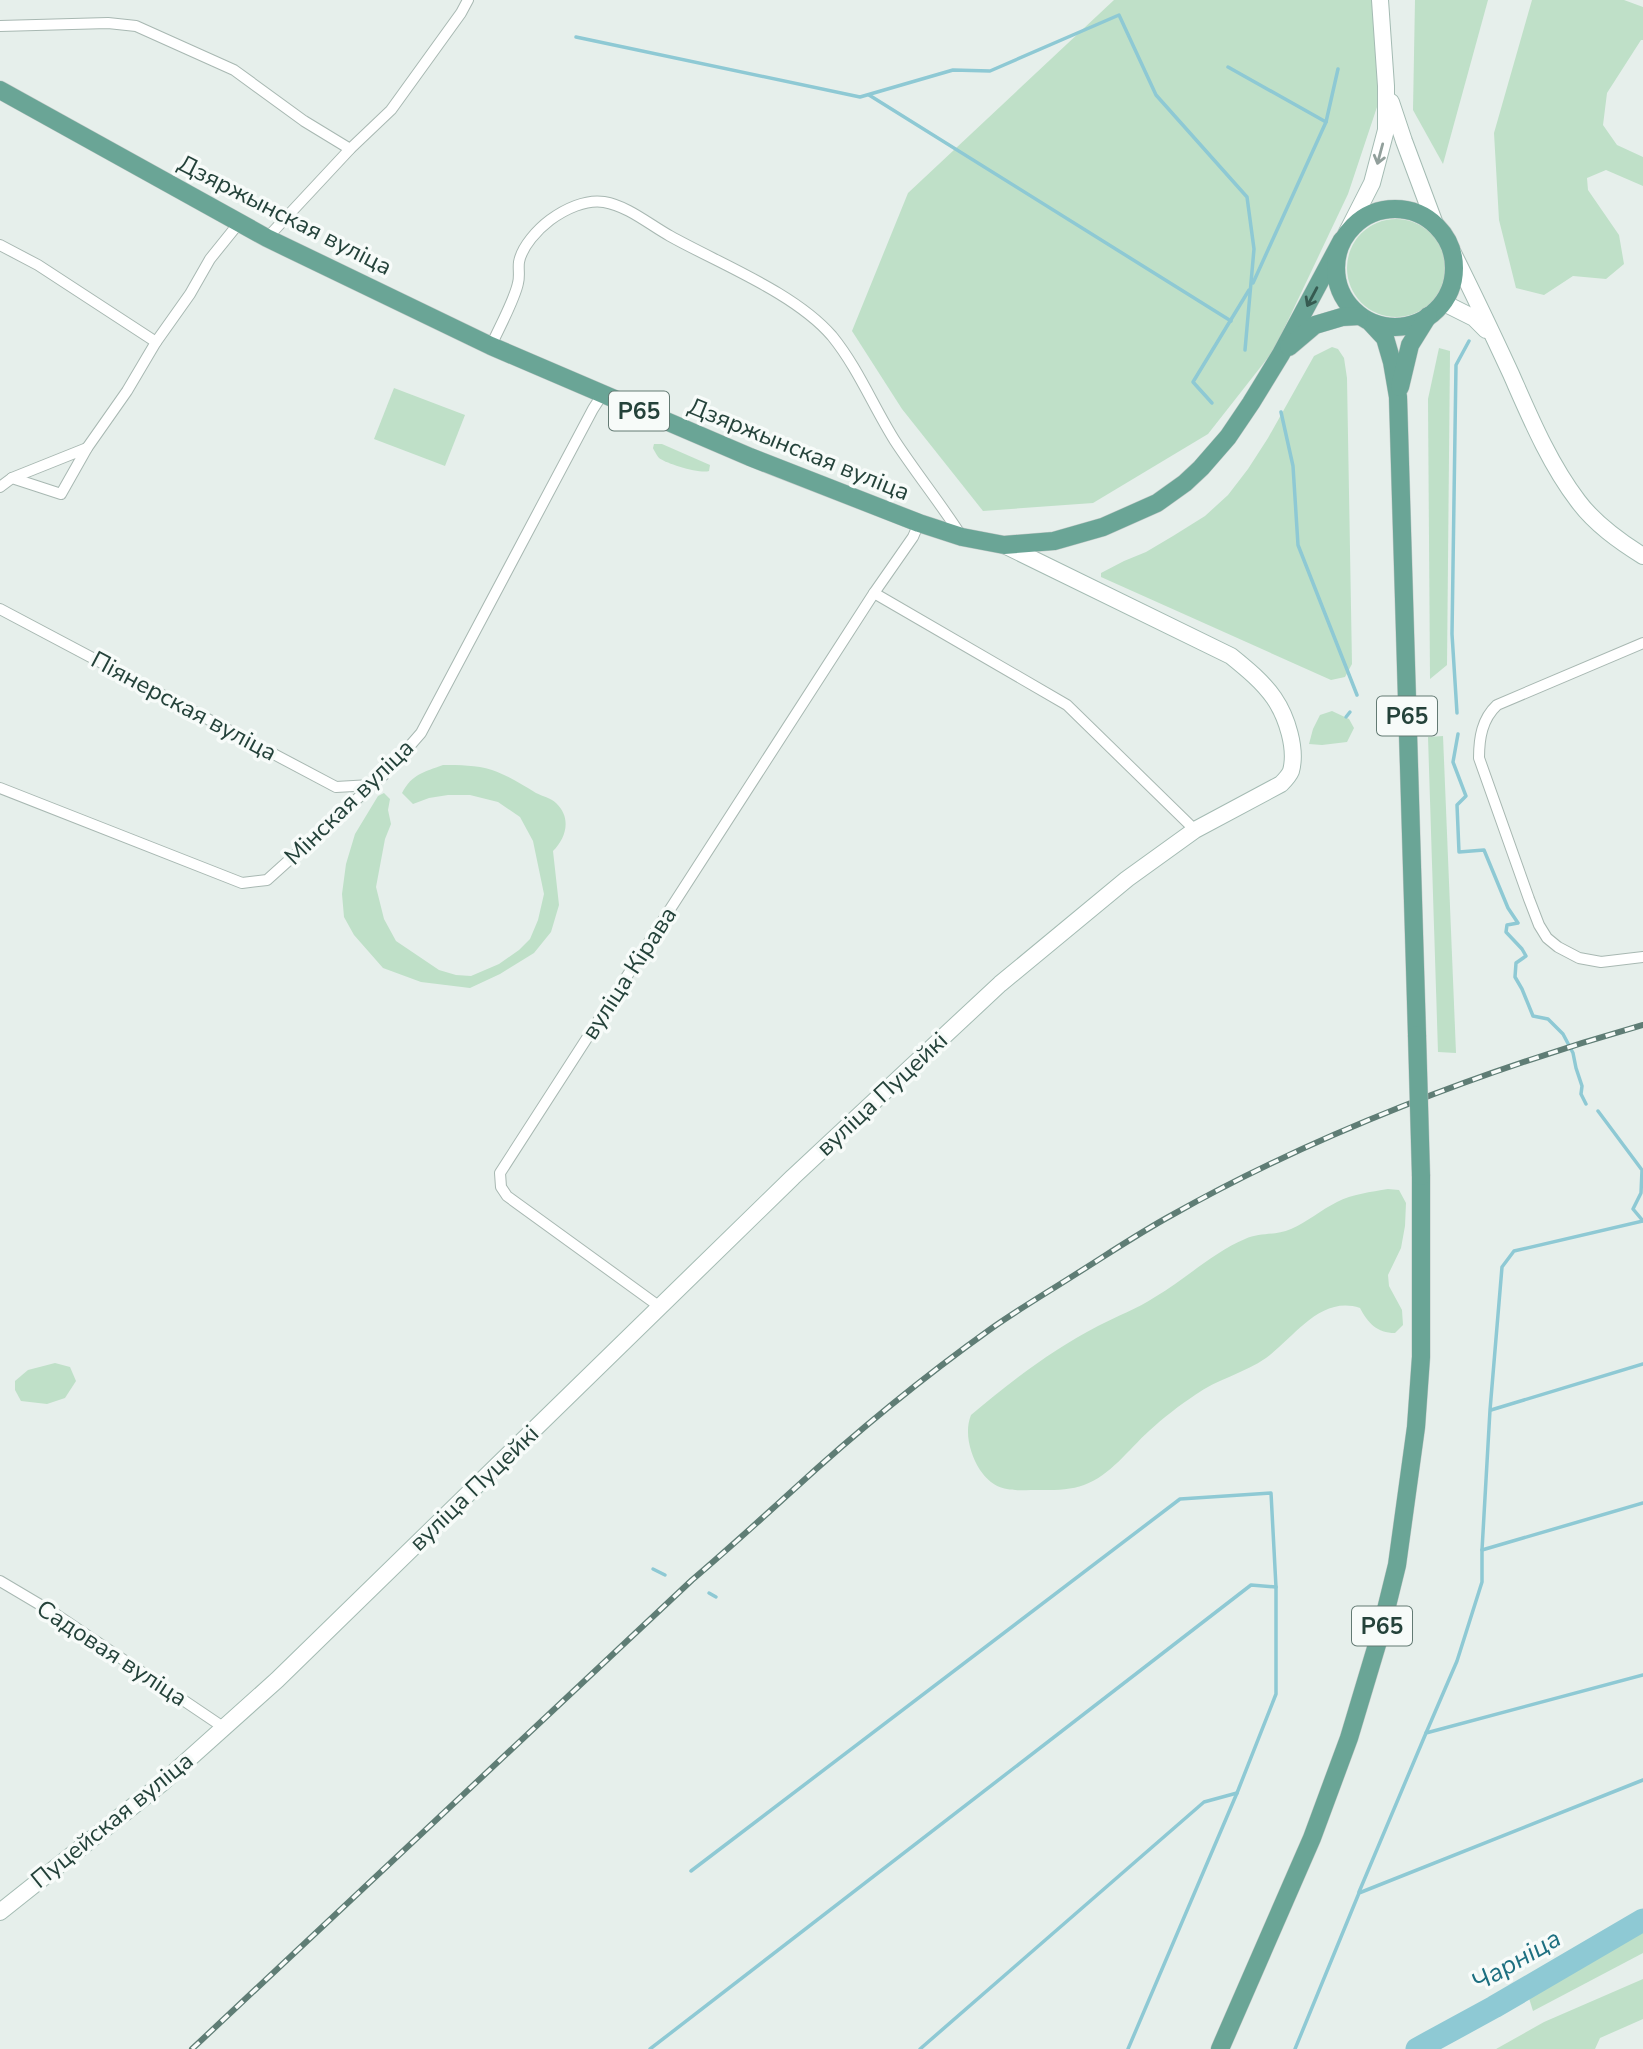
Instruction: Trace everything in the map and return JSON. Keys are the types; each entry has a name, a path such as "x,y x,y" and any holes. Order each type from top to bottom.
{"main road":[{"name":"Дзяржынская вуліца","path":"0,90 267,238 491,346 750,457 919,523 961,537 1004,545 1038,544 1077,536 1131,516 1185,484 1228,438 1281,354 1345,236"},
{"name":"Р65","path":"1220,2049 1312,1838 1349,1738 1379,1638 1397,1565 1416,1427 1421,1357 1421,1176 1398,397 1385,338 1347,304 1335,273 1336,256 1345,236 1359,220 1373,212 1406,209 1435,224"},
{"path":"1435,224 1446,237 1453,253 1455,271 1452,288 1444,303"},
{"name":"Р65","path":"1365,320 1386,328 1401,326 1429,315 1444,303"},
{"name":"Р65","path":"1398,397 1410,345 1429,315"},
{"name":"Дзяржынская вуліца","path":"1281,354 1315,325 1342,317 1365,320"}],"street":[{"path":"267,238 350,149 391,110 468,0"},
{"path":"1345,236 1372,183 1386,130 1380,0"},
{"path":"0,26 108,23 136,26 233,70 304,121 350,149"},
{"path":"1386,86 1435,224"},
{"path":"491,346 519,284 520,259 531,239 550,220 571,207 601,201 614,204 798,306 831,334 847,356 896,442 941,504 961,537"},
{"path":"12,478 61,494 87,448 127,391 156,342 211,259 239,223"},
{"path":"0,244 156,342"},
{"path":"1453,253 1546,451 1578,502 1618,539 1643,556"},
{"path":"1444,303 1474,318 1494,337"},
{"name":"Мінская вуліца","path":"0,788 242,883 267,880 355,803 421,733 602,395"},
{"path":"0,487 12,478 87,448"},
{"name":"вуліца Кірава","path":"660,1307 507,1196 501,1187 500,1173 874,593 913,537 919,523"},
{"name":"вуліца Пуцейкі","path":"223,1727 277,1680 793,1177 1000,984 1111,891 1195,830 1281,784 1291,773 1292,748 1287,726 1275,699 1259,680 1231,656 1004,545"},
{"path":"874,593 1067,705 1195,830"},
{"name":"Піянерская вуліца","path":"0,609 336,787 371,785"},
{"path":"1643,643 1497,705 1490,712 1479,740 1479,758 1529,899 1547,938 1578,958 1601,962 1643,957"},
{"name":"Садовая вуліца","path":"0,1581 223,1727"},
{"name":"Пуцейская вуліца","path":"0,1912 161,1784 223,1727"}],"green space":[{"path":"1114,0 1373,0 1380,98 1348,194 1274,350 1208,434 1093,503 983,511 902,409 852,331 908,193"},
{"path":"1415,0 1488,0 1443,164 1413,110"},
{"path":"1532,0 1624,0 1643,7 1643,40 1607,93 1603,125 1617,145 1643,157 1643,186 1606,170 1587,178 1588,190 1619,235 1624,264 1606,279 1573,276 1544,295 1516,288 1499,220 1494,133"},
{"path":"1396,219 1423,227 1437,241 1445,268 1437,295 1423,309 1396,317 1369,309 1355,295 1347,268 1355,241 1369,227"},
{"path":"1332,347 1338,349 1344,358 1347,378 1352,664 1345,677 1331,680 1101,577 1101,573 1173,536 1205,516 1228,495 1268,438 1314,356"},
{"path":"1439,348 1450,351 1447,665 1430,679 1428,399"},
{"path":"394,388 465,415 445,466 374,439"},
{"path":"654,444 662,444 710,465 709,471 691,470 663,460 654,450"},
{"path":"1332,711 1349,719 1354,728 1347,742 1309,744 1320,715"},
{"path":"1443,736 1456,1053 1438,1052 1428,737"},
{"path":"443,765 480,767 504,775 554,801 566,821 564,834 553,851 559,905 551,932 534,953 500,974 470,988 421,982 383,968 354,935 344,917 342,894 346,864 355,834 378,796 384,793 390,799 388,810 391,824 385,839 376,887 384,919 396,941 439,970 471,976 499,964 530,939 544,894 533,841 520,817 498,802 470,795 429,798 413,804 402,793 414,778"},
{"path":"1388,1189 1399,1190 1406,1203 1401,1248 1388,1275 1389,1286 1402,1310 1403,1325 1395,1333 1374,1326 1360,1308 1346,1306 1320,1313 1266,1358 1204,1389 1183,1403 1154,1426 1111,1469 1084,1485 1058,1490 1008,1489 991,1482 980,1470 969,1443 971,1415 1049,1355 1105,1322 1148,1301 1233,1245 1251,1237 1291,1229 1349,1197"},
{"path":"55,1363 70,1367 76,1381 65,1398 47,1404 21,1401 15,1390 15,1381 28,1370"},
{"path":"1643,1929 1643,1953 1533,2011 1528,1995"},
{"path":"1643,1979 1643,2019 1600,2038 1595,2049 1496,2049 1544,2022"}],"waterway":[{"path":"576,37 860,97 953,70 990,71 1119,15 1156,95 1247,197 1254,249 1245,350"},
{"path":"1228,67 1326,122 1338,69"},
{"path":"869,95 1231,321"},
{"path":"1253,283 1326,122"},
{"path":"1212,403 1193,382 1249,290"},
{"path":"1457,713 1452,634 1456,365 1469,341"},
{"path":"1281,412 1293,466 1298,545 1357,695"},
{"path":"1346,717 1350,712"},
{"path":"1458,734 1453,762 1466,796 1457,805 1459,852 1484,850 1508,908 1518,923 1507,925 1506,932 1526,956 1516,963 1515,977 1533,1016 1548,1019 1563,1034 1573,1053 1582,1086 1581,1094 1586,1104"},
{"path":"1598,1111 1642,1170 1641,1193 1633,1209 1643,1221"},
{"path":"1426,1733 1457,1661 1482,1582 1490,1410 1502,1267 1514,1251 1643,1221"},
{"path":"1491,1410 1643,1364"},
{"path":"691,1871 1180,1499 1271,1493 1276,1587 1276,1694 1128,2049"},
{"path":"1482,1550 1643,1503"},
{"path":"653,1569 665,1575"},
{"path":"650,2049 1251,1585 1276,1587"},
{"path":"709,1593 716,1597"},
{"path":"1359,1892 1426,1733 1643,1675"},
{"path":"1295,2049 1359,1893 1643,1780"},
{"path":"920,2049 1204,1802 1237,1793"},
{"name":"Чарніца","path":"1417,2049 1643,1920"}],"railway":[{"path":"192,2049 692,1580 865,1427 992,1328 1160,1222 1284,1157 1402,1106 1523,1062 1643,1025"}]}
